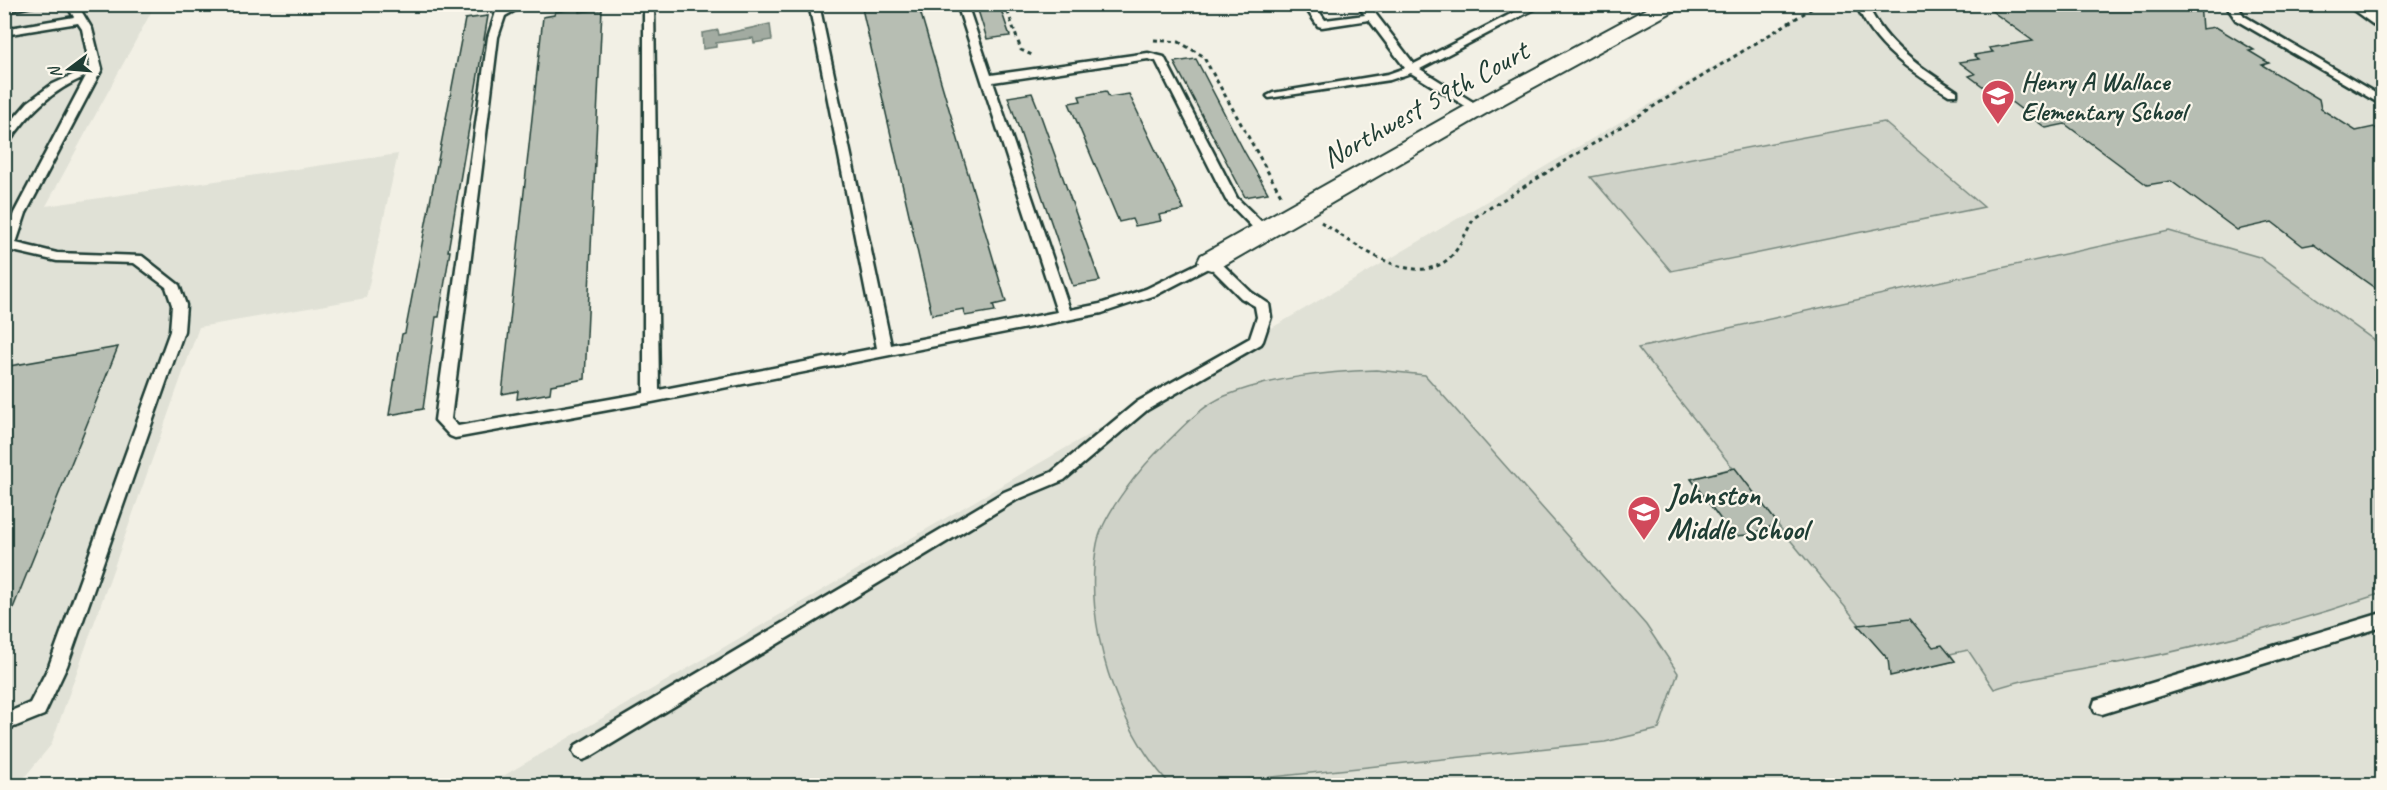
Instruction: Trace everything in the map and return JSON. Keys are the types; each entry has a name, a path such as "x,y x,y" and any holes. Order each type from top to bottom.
{"street":[{"name":"Northwest 59th Court","path":"1211,261 1478,109 1639,11 1672,4"},
{"path":"2356,4 2382,20"}],"lane":[{"path":"4,9 37,4"},
{"path":"4,723 37,709 58,666 177,331 179,305 172,285 137,259 57,257 6,245 20,213 96,69 87,29 71,4"},
{"path":"521,4 500,14 493,37 443,420 455,432 652,397 1102,308 1151,292 1211,261 1246,295 1265,303 1264,317 1256,341 1142,406 1058,476 1010,496 583,751"},
{"path":"649,4 652,397"},
{"path":"814,4 885,351"},
{"path":"962,4 1065,315"},
{"path":"1308,4 1322,24 1371,17"},
{"path":"1362,4 1412,69 1478,109"},
{"path":"1506,4 1516,16"},
{"path":"1273,96 1390,77 1412,69 1539,4"},
{"path":"1861,4 1866,20 1882,39 1953,93"},
{"path":"2230,4 2240,18 2382,102"},
{"path":"4,32 82,19"},
{"path":"987,79 1148,56 1161,59 1232,200 1264,231"},
{"path":"4,141 16,119 40,97 66,79 96,69"},
{"path":"2102,706 2382,620"}],"path":[{"path":"1328,227 1387,263 1404,268 1438,266 1448,260 1475,217 1818,4"}],"shaded area":[{"name":"Johnston Middle School","path":"2356,4 2382,20 2382,785 486,786 1371,270 1817,5"},
{"path":"5,5 155,5 46,206 398,154 366,298 199,327 51,745 18,785 5,786"},
{"path":"770,24 772,40 754,43 753,38 716,43 716,47 703,49 702,33 718,30 719,35"},
{"path":"1884,122 1984,207 1671,271 1591,177"},
{"path":"2169,231 2259,257 2382,346 2382,593 2318,614 2221,640 1994,689 1968,650 1950,654 1955,661 1900,674 1777,524 1748,535 1733,536 1691,479 1733,468 1638,348"},
{"path":"1376,370 1425,375 1646,625 1678,673 1659,729 1605,742 1197,785 1170,784 1151,761 1134,734 1108,672 1100,639 1095,607 1094,574 1097,544 1107,518 1135,477 1156,453 1193,417 1216,400 1261,384 1280,380 1338,372"}],"building":[{"path":"861,4 918,4 1006,302 993,305 995,311 965,316 963,309 932,315"},
{"path":"976,4 999,4 1010,36 987,39"},
{"name":"Henry A Wallace Elementary School","path":"1982,4 2200,4 2202,29 2216,27 2254,50 2249,51 2269,63 2262,65 2319,99 2321,109 2356,131 2374,127 2382,133 2382,293 2313,244 2303,246 2272,222 2237,230 2171,181 2147,185 2065,124 2046,128 2010,101 2004,102 1969,76 1975,74 1959,62 1979,59 1974,55 1993,52 1989,48 2033,41"},
{"path":"580,8 580,12 602,9 585,379 551,385 550,393 517,399 518,391 502,394 543,17 554,15 555,12"},
{"path":"488,16 439,317 436,317 423,409 389,415 402,334 405,333 465,19"},
{"path":"1196,59 1268,193 1245,197 1174,62"},
{"path":"1106,91 1109,97 1129,94 1184,210 1159,215 1161,221 1135,226 1132,219 1119,222 1069,103 1081,101 1079,96"},
{"path":"1032,93 1100,281 1073,286 1008,97"},
{"path":"118,347 5,628 4,628 4,367"},
{"path":"1735,468 1778,524 1748,535 1733,536 1691,479"},
{"path":"1910,619 1933,647 1942,645 1955,661 1890,676 1888,659 1858,625"}],"place":[{"name":"Henry A Wallace Elementary School","path":"1998,125"},
{"name":"Johnston Middle School","path":"1644,541"}]}
